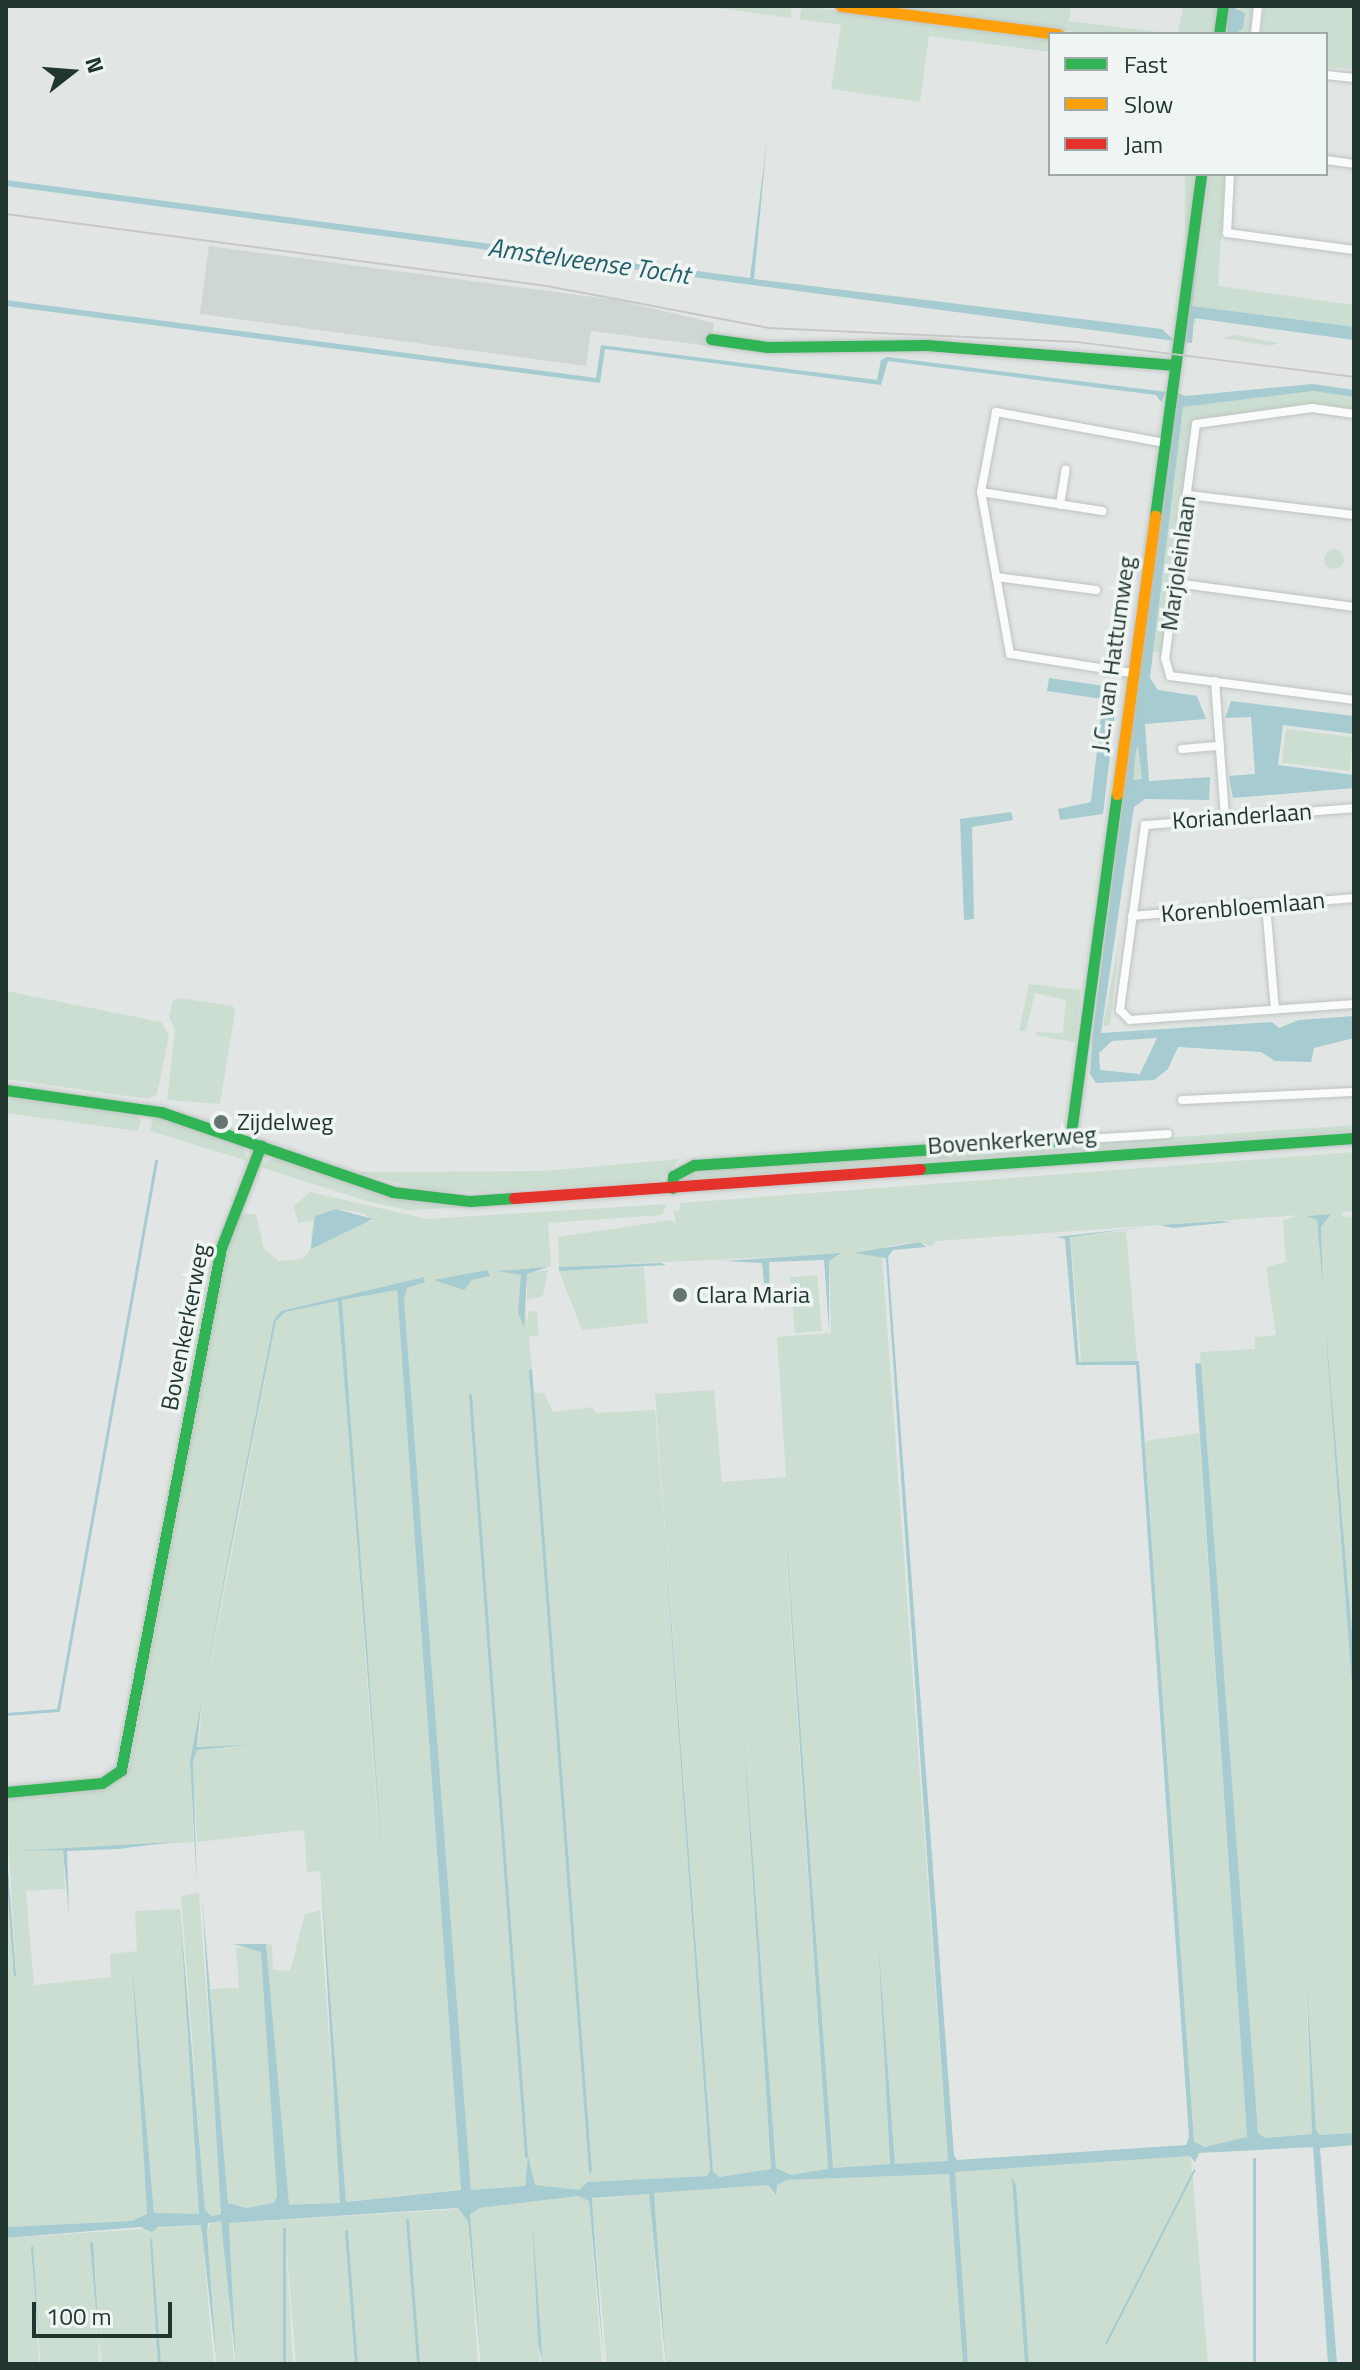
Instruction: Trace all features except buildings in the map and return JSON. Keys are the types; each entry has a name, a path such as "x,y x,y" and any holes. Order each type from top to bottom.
{"street":[{"path":"841,6 1048,33"},
{"path":"1219,32 1223,6"},
{"path":"1255,32 1258,6"},
{"path":"1328,75 1354,78"},
{"path":"1328,160 1354,164"},
{"name":"J.C. van Hattumweg","path":"1070,1140 1201,176"},
{"path":"1230,176 1227,233 1354,250"},
{"path":"711,339 767,347 927,345 1175,365"},
{"name":"Marjoleinlaan","path":"1354,414 1312,408 1200,420 1165,671 1354,700"},
{"path":"1132,673 1010,654 981,492 996,412 1165,443"},
{"path":"1060,505 1066,469"},
{"path":"981,492 1103,511"},
{"path":"1188,495 1354,515"},
{"path":"996,577 1096,590"},
{"path":"1175,583 1354,607"},
{"path":"1215,681 1225,817"},
{"path":"1182,749 1220,746"},
{"name":"Korianderlaan","path":"1354,808 1145,825 1122,1018 1354,1004"},
{"name":"Korenbloemlaan","path":"1132,916 1354,898"},
{"path":"1266,905 1275,1010"},
{"path":"6,1090 161,1112 261,1145"},
{"path":"1182,1100 1354,1092"},
{"name":"Bovenkerkerweg","path":"672,1194 673,1176 694,1165 1168,1134"},
{"name":"Bovenkerkerweg","path":"6,1792 102,1783 121,1770 221,1248 261,1145 393,1192 470,1201 672,1194 1354,1138"}],"shaded area":[{"path":"209,246 616,300 714,323 710,346 591,331 586,366 200,314"}],"green space":[{"path":"703,6 792,6 791,18"},
{"path":"802,6 1048,39 1048,52 929,36 920,102 831,89 841,25 799,19"},
{"path":"878,6 1071,6 1069,21 1159,32 1075,32"},
{"path":"1183,6 1218,6 1214,32 1178,32"},
{"path":"1240,6 1255,6 1251,32 1235,32"},
{"path":"1264,6 1354,6 1354,69 1328,67 1328,32 1261,32"},
{"path":"1185,176 1196,176 1196,323 1185,323"},
{"path":"1210,176 1225,176 1218,286 1354,305 1354,327 1192,306"},
{"path":"1235,335 1279,343 1270,346 1222,338"},
{"path":"1313,391 1354,397 1354,409 1311,403 1195,419 1162,653 1151,652 1183,407"},
{"path":"1330,549 1338,549 1344,559 1338,569 1330,569 1324,563 1324,555"},
{"path":"1286,729 1353,737 1349,771 1282,763"},
{"path":"1138,746 1142,780 1132,780 1136,750"},
{"path":"1120,936 1110,1025 1103,1026"},
{"path":"1029,984 1081,990 1075,1042 1037,1036 1035,1032 1063,1033 1066,1000 1035,993 1026,1031 1019,1031"},
{"path":"6,991 161,1022 169,1035 157,1094 149,1099 6,1079"},
{"path":"179,998 233,1006 235,1012 220,1104 167,1100 175,1030 169,1016 173,1001"},
{"path":"6,1097 138,1114 141,1123 137,1131 6,1113"},
{"path":"154,1116 243,1146 248,1161 150,1131"},
{"path":"1354,1125 1354,1131 684,1179 696,1170"},
{"path":"1354,1152 1354,1211 1342,1212 1342,1217 1354,1216 1354,1656 1323,1298 1354,1713 1354,2133 1320,2135 1316,2131 1306,1990 1312,2134 1265,2138 1258,2133 1200,1352 1255,1349 1255,1337 1276,1335 1266,1267 1286,1262 1283,1220 1301,1215 936,1241 931,1247 920,1242 888,1246 882,1256 948,2161 895,2165 878,1940 890,2164 833,2168 783,1508 828,2170 791,2175 776,2169 743,1731 771,2169 718,2177 713,2171 655,1394 714,1390 722,1482 786,1477 777,1337 831,1333 829,1261 843,1254 559,1267 558,1237 672,1220 676,1224 673,1210 679,1211 680,1203","holes":["1330,1214 1321,1227 1323,1288 1317,1219 1308,1216"]},
{"path":"275,1155 379,1194 472,1207 408,1210 370,1202 260,1167"},
{"path":"680,1159 660,1181 481,1192 431,1191 355,1172 543,1171"},
{"path":"310,1192 427,1219 667,1204 662,1215 548,1223 551,1267 497,1271 521,1274 528,1328 528,1311 537,1312 539,1335 529,1337 534,1392 544,1393 553,1412 593,1407 595,1413 655,1410 710,2171 707,2176 591,2182 579,2190 535,2186 528,2157 525,2186 471,2190 404,1299 407,1288 425,1282 424,1277 281,1311 274,1319 206,1689 276,1321 285,1312 339,1301 381,1867 342,1300 397,1290 461,2190 346,2202 320,1871 307,1872 304,1830 197,1842 193,1761 197,1750 248,1746 198,1748 202,1707 190,1761 194,1842 63,1850 65,1889 26,1891 34,1985 111,1977 110,1954 137,1951 135,1911 180,1909 201,2209 198,2215 154,2213 132,1962 147,2215 132,2221 6,2227 6,1868 16,1976 6,1796 108,1786 130,1767 226,1249 239,1214 256,1214 264,1249 279,1261 302,1259 310,1250 313,1221 298,1223 294,1206","holes":["337,1209 363,1213 372,1221 342,1230 312,1248 314,1231"]},
{"path":"1126,1231 1137,1361 1082,1365 1070,1236"},
{"path":"644,1267 648,1323 582,1330 559,1271"},
{"path":"548,1270 543,1296 527,1300 527,1273"},
{"path":"817,1275 822,1331 795,1333 790,1277"},
{"path":"1199,1433 1247,2138 1205,2147 1194,2143 1145,1441"},
{"path":"199,1893 222,2206 221,2214 212,2216 205,2210 181,1896"},
{"path":"320,1910 341,2203 305,2208 289,2205 285,2191 266,1944 272,1945 273,1970 290,1971 305,1914"},
{"path":"252,1947 261,1952 266,1985 277,2196 274,2203 246,2208 228,2203 210,1989 239,1988 236,1948"},
{"path":"1191,2156 1208,2364 1029,2364 1014,2177 1025,2364 968,2364 954,2172"},
{"path":"949,2174 963,2364 666,2364 654,2193 768,2185 774,2194 776,2185 787,2180"},
{"path":"649,2194 664,2364 607,2364 592,2199"},
{"path":"578,2196 589,2201 602,2364 543,2364 532,2214 540,2364 481,2364 469,2214 480,2208"},
{"path":"462,2209 468,2221 478,2364 296,2364 285,2228 293,2364 236,2364 229,2223"},
{"path":"211,2220 221,2221 224,2231 234,2364 217,2364 207,2233"},
{"path":"201,2225 214,2364 161,2364 152,2239 158,2364 102,2364 93,2242 99,2364 41,2364 33,2246 39,2364 6,2364 6,2238"}],"water":[{"path":"1230,6 1245,13 1243,28 1238,32 1226,32"},
{"name":"Amstelveense Tocht","path":"767,139 754,279 1162,329 1175,341 6,186 6,180 750,278"},
{"path":"1207,176 1192,306 1354,327 1354,340 1194,318 1192,343 1183,342"},
{"path":"6,300 596,378 601,345 877,380 881,360 887,357 1167,392 1161,402 1156,395 888,361 881,385 605,349 600,383 6,306"},
{"path":"1313,384 1354,390 1354,397 1313,391 1183,407 1150,678 1158,690 1197,696 1206,719 1145,724 1149,781 1210,777 1209,800 1145,799 1134,807 1101,1033 1272,1022 1279,1028 1299,1020 1354,1016 1354,1038 1314,1048 1311,1062 1275,1061 1261,1052 1178,1047 1168,1069 1154,1080 1096,1083 1090,1074 1093,1032 1175,392 1185,396","holes":["1138,746 1142,779 1133,780 1136,750","1157,1038 1140,1074 1100,1070 1099,1053 1112,1041"]},
{"path":"1049,678 1118,688 1103,814 1060,820 1058,809 1091,802 1103,699 1047,691"},
{"path":"1231,701 1354,716 1354,734 1283,725 1278,765 1354,775 1354,788 1233,798 1229,776 1255,774 1251,717 1225,718"},
{"path":"1011,812 1013,820 972,827 974,919 964,920 960,819"},
{"path":"336,1209 373,1219 311,1249 315,1216"},
{"path":"1331,1214 1321,1227 1323,1289 1317,1220 1307,1216"},
{"path":"1221,1221 1232,1222 1173,1228 1160,1225"},
{"path":"1145,1227 1070,1237 1079,1362 1139,1361 1194,2142 1205,2147 1247,2137 1195,1364 1201,1363 1258,2133 1265,2138 1312,2134 1307,1989 1316,2130 1320,2135 1354,2133 1354,2145 1320,2148 1337,2364 1328,2364 1313,2147 1199,2153 1195,2162 1190,2156 955,2172 968,2364 963,2364 949,2174 787,2180 777,2185 776,2195 768,2185 654,2193 666,2364 649,2194 592,2198 604,2364 589,2201 578,2196 480,2208 470,2214 481,2364 468,2221 458,2208 229,2223 236,2364 221,2221 208,2223 207,2233 217,2364 201,2225 158,2227 152,2232 140,2227 6,2238 6,2227 132,2221 147,2214 132,1962 154,2213 199,2214 180,1909 205,2210 212,2216 221,2214 202,1896 228,2203 246,2208 274,2203 277,2196 261,1952 234,1944 266,1944 289,2205 340,2203 321,1879 346,2202 461,2190 397,1290 342,1300 383,1869 338,1301 285,1312 276,1321 203,1688 274,1319 281,1311 424,1277 425,1282 407,1288 404,1299 471,2190 525,2186 528,2156 535,2185 579,2190 588,2182 707,2176 710,2171 655,1405 713,2171 719,2177 771,2169 743,1727 776,2168 791,2175 828,2169 784,1508 833,2168 890,2164 878,1939 895,2164 948,2161 886,1258 854,1253 920,1242 926,1247 893,1250 888,1257 954,2155 957,2160 1186,2145 1189,2137 1136,1365 1076,1365 1065,1239 1056,1237"},
{"path":"842,1253 829,1261 829,1331 824,1260 769,1262 770,1303 766,1303 762,1263 724,1261"},
{"path":"666,1265 559,1271 559,1267"},
{"path":"548,1267 527,1274 524,1327 518,1312 521,1275 497,1271"},
{"path":"487,1270 490,1276 472,1280 464,1290 434,1280"},
{"path":"1323,1297 1354,1656 1354,1713"},
{"path":"201,1704 197,1747 249,1745 197,1750 193,1761 197,1886 190,1761"},
{"path":"173,1842 67,1851 69,1914 63,1850 16,1851"},
{"path":"9,1850 16,1976 6,1868 6,1851"},
{"path":"1253,2158 1256,2158 1256,2364 1253,2364"},
{"path":"1194,2169 1196,2170 1107,2345"},
{"path":"1012,2177 1016,2186 1029,2364 1025,2364"},
{"path":"532,2216 543,2364 538,2343"},
{"path":"283,2228 286,2228 286,2364 283,2364"},
{"path":"152,2239 161,2364 158,2364"},
{"path":"93,2242 95,2274 101,2364 90,2243"},
{"path":"33,2246 41,2364 31,2247"}],"waterway":[{"path":"6,1714 58,1710 156,1161"},
{"path":"530,1370 590,2171"},
{"path":"470,1395 526,2156"},
{"path":"407,2220 418,2364"},
{"path":"346,2231 356,2364"}],"tram line":[{"path":"6,214 547,286 769,328 1077,342 1354,377"}],"traffic: fast":[{"path":"1219,32 1223,6"},
{"path":"1155,516 1201,176"},
{"path":"711,339 767,347 927,345 1175,365"},
{"path":"672,1188 673,1176 694,1165 1070,1140 1117,794"},
{"path":"6,1090 161,1112 393,1192 470,1201 514,1198"},
{"path":"920,1169 1354,1138"},
{"path":"6,1792 102,1783 121,1770 221,1248 261,1145"}],"traffic: slow":[{"path":"841,6 1048,33"},
{"path":"1117,794 1155,516"}],"traffic: jam":[{"path":"514,1198 920,1169"}],"place":[{"name":"Zijdelweg","path":"221,1122"},
{"name":"Clara Maria","path":"680,1295"}]}
